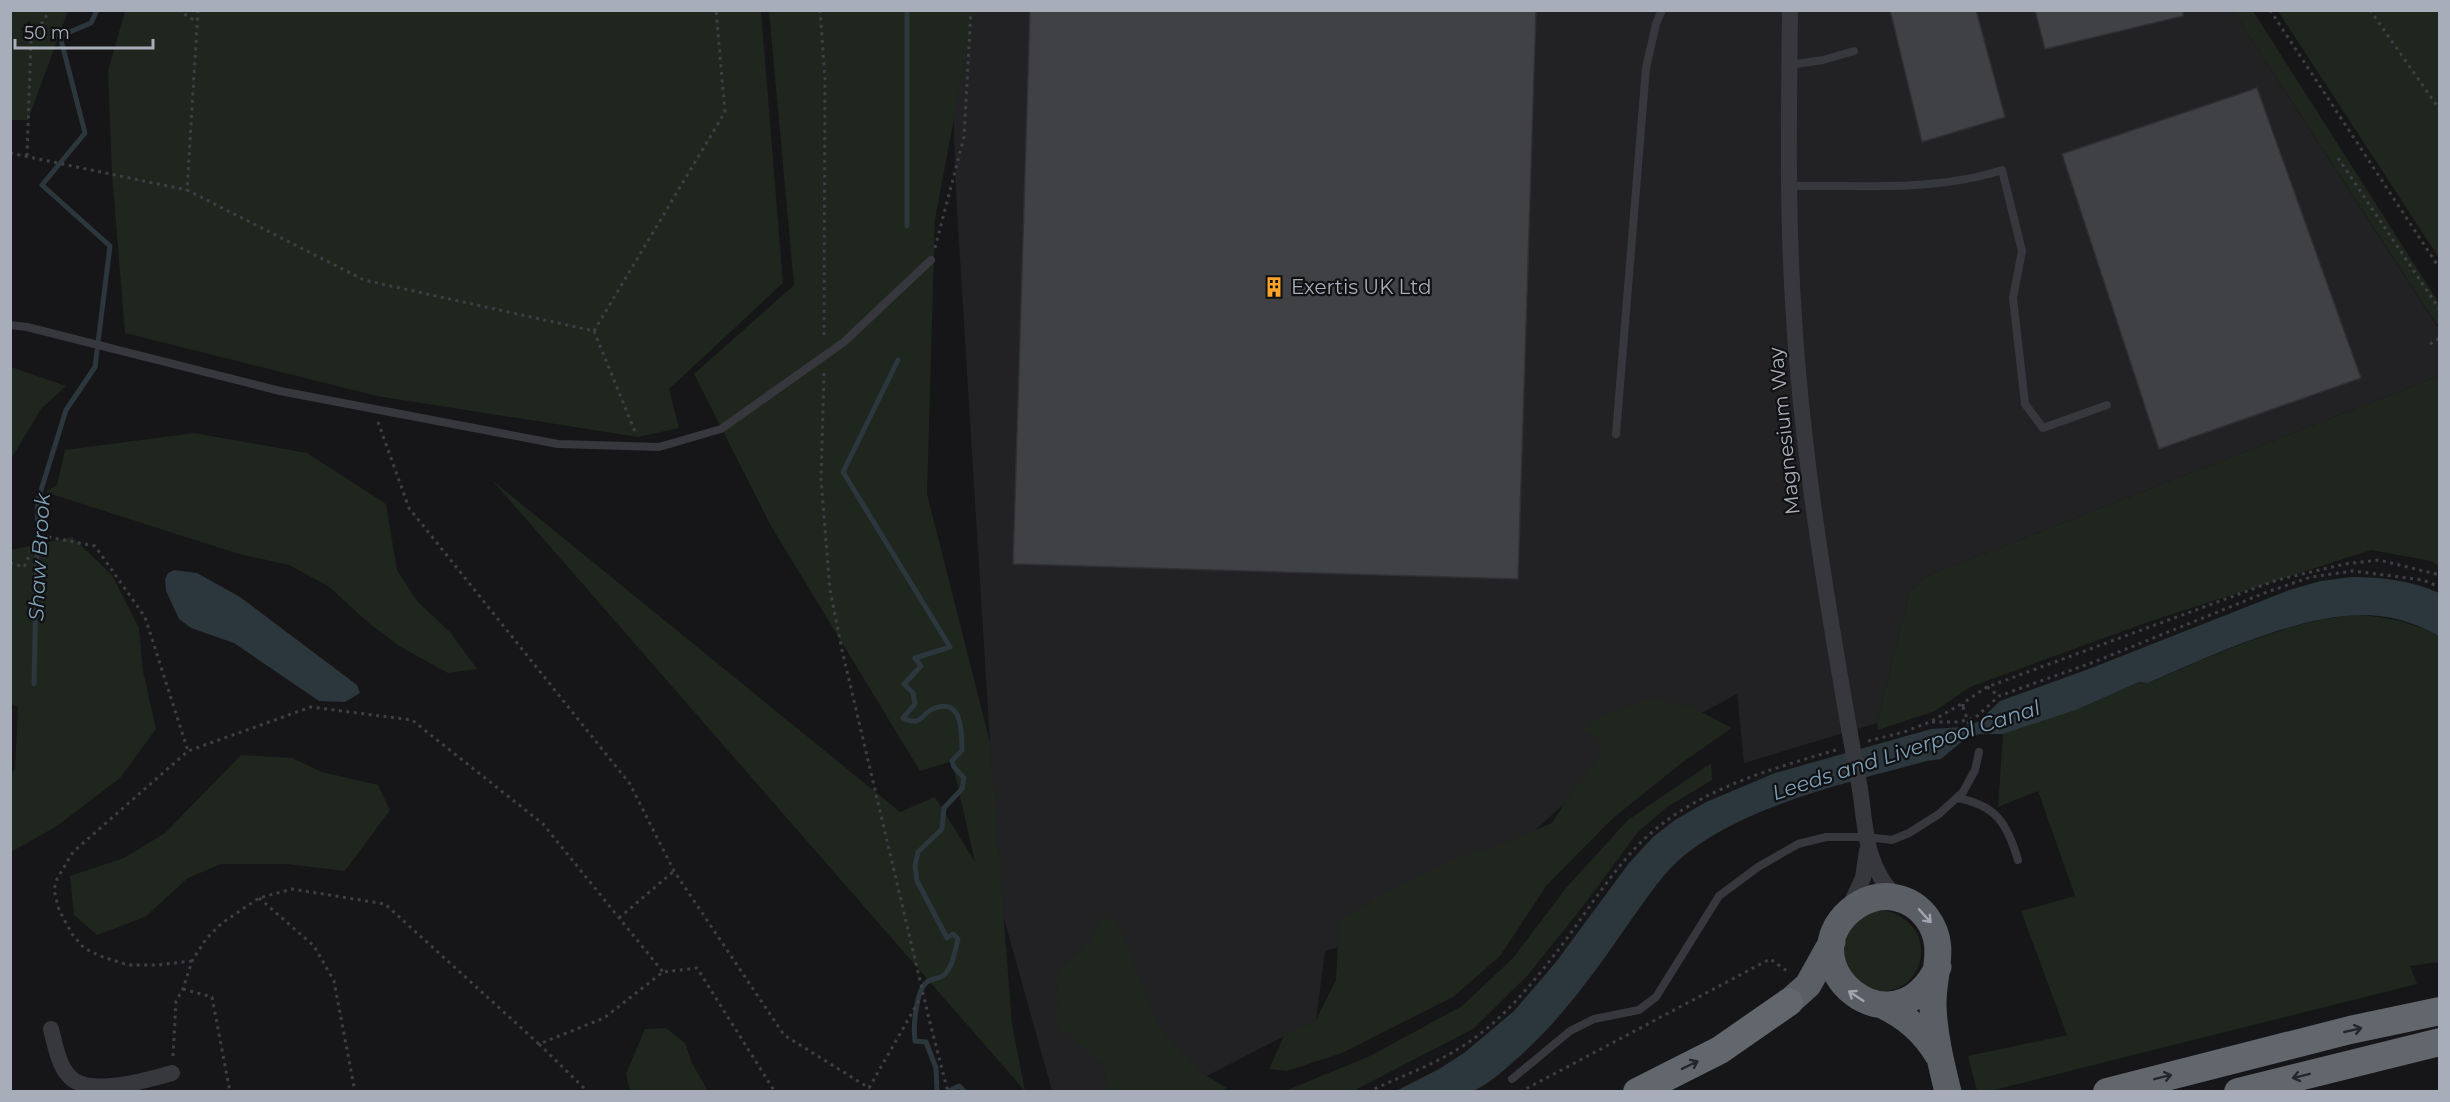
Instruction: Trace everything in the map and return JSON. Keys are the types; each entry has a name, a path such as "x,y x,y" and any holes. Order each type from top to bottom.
{"highway":[{"path":"1637,1092 1720,1050 1793,990 1808,985 1832,942 1836,927 1857,905 1871,899 1897,898 1916,906 1934,926 1939,946 1933,1005 1939,1056 1948,1092"},
{"path":"1832,942 1832,961 1838,978 1850,993 1866,1002 1884,1006 1902,1015 1919,1028 1939,1056"},
{"path":"1884,1006 1901,1003 1917,995 1930,983 1938,967"},
{"path":"2107,1092 2350,1030 2439,1011"},
{"path":"2238,1092 2439,1042"}],"street":[{"name":"Magnesium Way","path":"1790,10 1789,186 1793,302 1804,436 1817,545 1856,738 1867,841 1878,875 1897,898"},
{"name":"Magnesium Way","path":"1845,915 1863,878 1867,841"},
{"path":"51,1029 60,1062 70,1078 88,1085 128,1089 172,1073"}],"lane":[{"path":"1616,435 1646,68 1656,24 1662,10"},
{"path":"1790,65 1823,60 1854,51"},
{"path":"1789,186 1912,184 1980,177 2002,170 2022,251 2013,298 2025,404 2043,428 2107,405"},
{"path":"10,325 27,327 280,391 558,444 659,447 721,429 844,342 931,260"},
{"path":"1512,1079 1570,1031 1594,1019 1639,1010 1656,997 1719,897 1758,867 1798,844 1826,837 1867,841 1892,840 1939,814 1963,792 1975,770 1979,752"},
{"path":"1957,798 1970,800 1989,808 1999,817 2012,838 2018,860"}],"path":[{"path":"27,157 31,40 50,10"},
{"path":"178,10 197,22"},
{"path":"187,190 198,10"},
{"path":"594,331 725,112 716,10"},
{"path":"820,10 825,79 821,478 830,590 842,651 948,1092"},
{"path":"931,260 964,137 971,10"},
{"path":"2270,10 2439,269"},
{"path":"2370,10 2439,110"},
{"path":"10,153 187,190 364,280 594,331"},
{"path":"2338,158 2439,310"},
{"path":"594,331 641,447"},
{"path":"2430,344 2439,338"},
{"path":"374,409 409,508 630,784 674,871 784,1035 869,1088 921,997"},
{"path":"10,563 24,567 38,535 95,546 145,617 188,752"},
{"path":"1856,738 1904,732 1963,705 1987,687 2288,578 2345,564 2379,560 2439,575"},
{"path":"1930,722 1958,722 1975,718 1999,696 2094,662 2266,592 2311,577 2353,571 2423,580 2439,587"},
{"path":"1987,687 1999,696"},
{"path":"1963,705 1970,727"},
{"path":"192,961 157,965 128,965 84,948 72,934 59,910 54,890 57,879 73,852 188,752 310,707 412,720 543,824 663,972"},
{"path":"1368,1092 1458,1050 1509,1008 1554,956 1636,847 1678,812 1721,789 1785,765 1840,749"},
{"path":"619,918 674,871"},
{"path":"172,1073 176,1001 183,989 192,961 206,939 222,923 259,898 292,890 385,903 588,1092"},
{"path":"259,898 314,946 334,981 355,1092"},
{"path":"1520,1092 1770,959 1793,990"},
{"path":"539,1044 604,1018 663,972 697,968 775,1092"},
{"path":"183,989 212,997 230,1092"}],"shaded area":[{"path":"10,11 68,11 28,120 11,120"},
{"path":"125,11 761,11 783,283 669,389 679,428 638,437 377,396 125,333 112,174 108,71"},
{"path":"769,11 974,11 935,220 927,494 990,742 1012,1024 1025,1091 492,480 900,812 935,797 975,862 952,761 920,771 771,526 694,374 794,285"},
{"path":"950,11 2233,11 2439,329 2439,376 1927,576 1909,593 1877,723 1744,763 1737,694 1610,762 1442,915 1325,951 1316,1020 1183,1088 1160,1092 1052,1091 1000,904 956,194"},
{"path":"2233,11 2253,11 2439,303 2439,323 2437,325"},
{"path":"2278,11 2439,11 2439,258"},
{"path":"11,367 66,386 41,409 11,459"},
{"path":"2439,376 2439,566 2431,561 2371,550 2148,622 1970,687 1935,711 1878,730 1877,723 1909,593 1927,576"},
{"path":"194,433 307,453 386,504 397,570 417,601 450,632 477,669 448,673 399,646 370,624 328,586 289,565 239,554 45,492 57,485 65,450"},
{"path":"72,537 112,575 139,628 143,671 156,729 120,778 57,826 11,852 11,774 15,769 18,707 10,704 11,550"},
{"path":"2355,615 2398,621 2439,636 2439,962 2410,966 2417,984 1990,1091 1977,1091 1968,1056 2067,1035 2021,911 2075,896 2038,791 1998,807 2003,734 2076,710 2139,682 2148,683 2249,641 2302,624"},
{"path":"1649,699 1690,706 1732,728 1683,762 1612,819 1547,885 1500,956 1453,997 1342,1053 1287,1071 1269,1069 1284,1036 1316,1020 1336,980 1339,921 1380,896 1464,855 1497,846 1552,823 1572,791 1599,758 1600,742 1583,729 1599,717"},
{"path":"241,755 292,758 322,772 378,785 390,810 345,871 287,864 221,864 188,878 145,917 97,935 74,915 70,876 124,858 165,833"},
{"path":"1711,763 1712,780 1667,807 1637,833 1584,905 1527,976 1473,1029 1353,1091 1285,1091 1370,1056 1462,1006 1513,958 1566,888 1628,820"},
{"path":"1883,910 1902,918 1915,930 1921,944 1920,959 1915,973 1905,984 1891,990 1874,990 1849,976 1841,939 1869,911"},
{"path":"1103,915 1118,923 1158,1026 1200,1072 1227,1088 1217,1092 1104,1091 1107,1086 1103,1064 1056,1024 1057,973 1088,945"},
{"path":"666,1028 685,1043 692,1063 708,1091 630,1091 626,1074 645,1029"}],"water":[{"path":"174,570 197,573 240,597 357,685 360,693 345,702 319,701 234,643 191,628 179,619 166,591 165,579 168,573"},
{"name":"Leeds and Liverpool Canal","path":"2351,577 2396,580 2439,593 2439,636 2410,623 2379,616 2352,615 2292,627 2230,648 2148,683 2139,682 2076,710 2003,734 1980,734 1965,739 1941,759 1834,786 1739,821 1686,854 1670,869 1590,977 1546,1031 1494,1078 1480,1088 1470,1091 1394,1092 1439,1069 1464,1053 1514,1011 1556,962 1629,863 1653,837 1675,820 1706,802 1775,773 1931,729 1964,727 1979,721 2000,701 2094,667 2289,590 2321,581"}],"building":[{"name":"Exertis UK Ltd","path":"1030,10 1536,10 1518,579 1013,564"},
{"path":"1890,10 1976,10 2005,117 1922,142"},
{"path":"2035,10 2183,10 2183,16 2045,49"},
{"path":"2257,88 2361,378 2159,449 2062,154"}],"waterway":[{"name":"Shaw Brook","path":"34,684 38,500 66,410 95,367 110,246 42,185 85,133 60,36 91,23 97,10"},
{"path":"907,10 907,226"},
{"path":"898,360 843,472 950,647 915,658 921,666 904,684 913,693 915,704 903,718 918,721 930,710 944,706 951,708 959,718 962,734 962,750 952,761 954,767 964,778 962,789 944,808 942,829 918,852 915,866 917,881 947,938 953,934 958,939 950,968 942,976 923,986 916,1009 915,1041 926,1042 936,1068 937,1092"},
{"path":"947,1092 959,1086 965,1092"}],"place":[{"name":"Exertis UK Ltd","path":"1274,287"}]}
